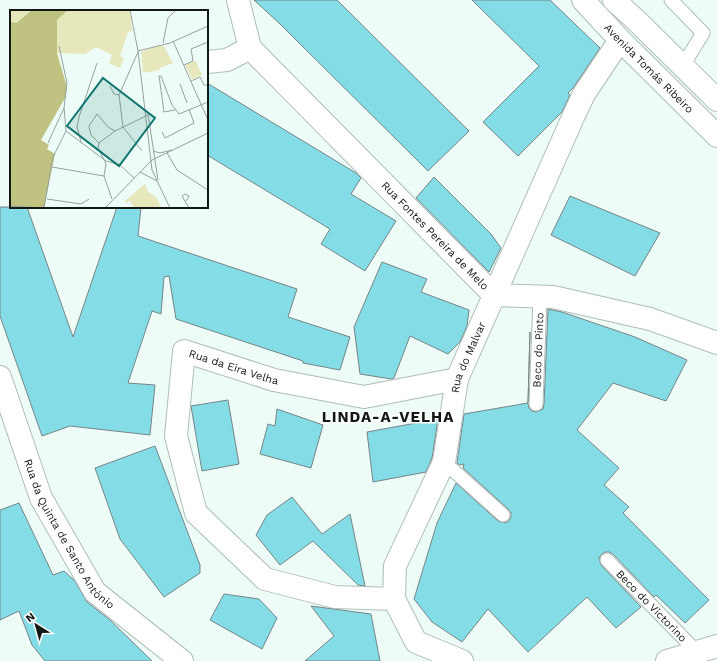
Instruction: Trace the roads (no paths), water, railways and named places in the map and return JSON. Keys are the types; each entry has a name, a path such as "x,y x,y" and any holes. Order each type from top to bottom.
{"street":[{"path":"208,62 227,60 250,48 238,0"},
{"name":"Avenida Tomás Ribeiro","path":"583,0 620,40 717,136"},
{"name":"Avenida Tomás Ribeiro","path":"614,0 717,100"},
{"name":"Rua do Malvar","path":"462,661 416,642 394,599 395,566 444,462 457,379 574,115 584,94 620,40 638,22"},
{"name":"Rua Fontes Pereira de Melo","path":"250,48 494,295 553,297 650,319 717,343"},
{"name":"Rua da Eira Velha","path":"394,599 335,597 265,579 196,513 176,436 184,351 274,380 364,397 457,379"},
{"name":"Rua da Quinta de Santo António","path":"0,377 41,498 95,592 182,661"},
{"path":"668,661 707,649"}],"lane":[{"path":"670,0 703,33 682,67"},
{"name":"Beco do Pinto","path":"536,404 540,297"},
{"path":"444,462 502,515"},
{"name":"Beco do Victorino","path":"607,560 707,649"}],"district":[{"name":"LINDA-A-VELHA","path":"388,417"}]}
